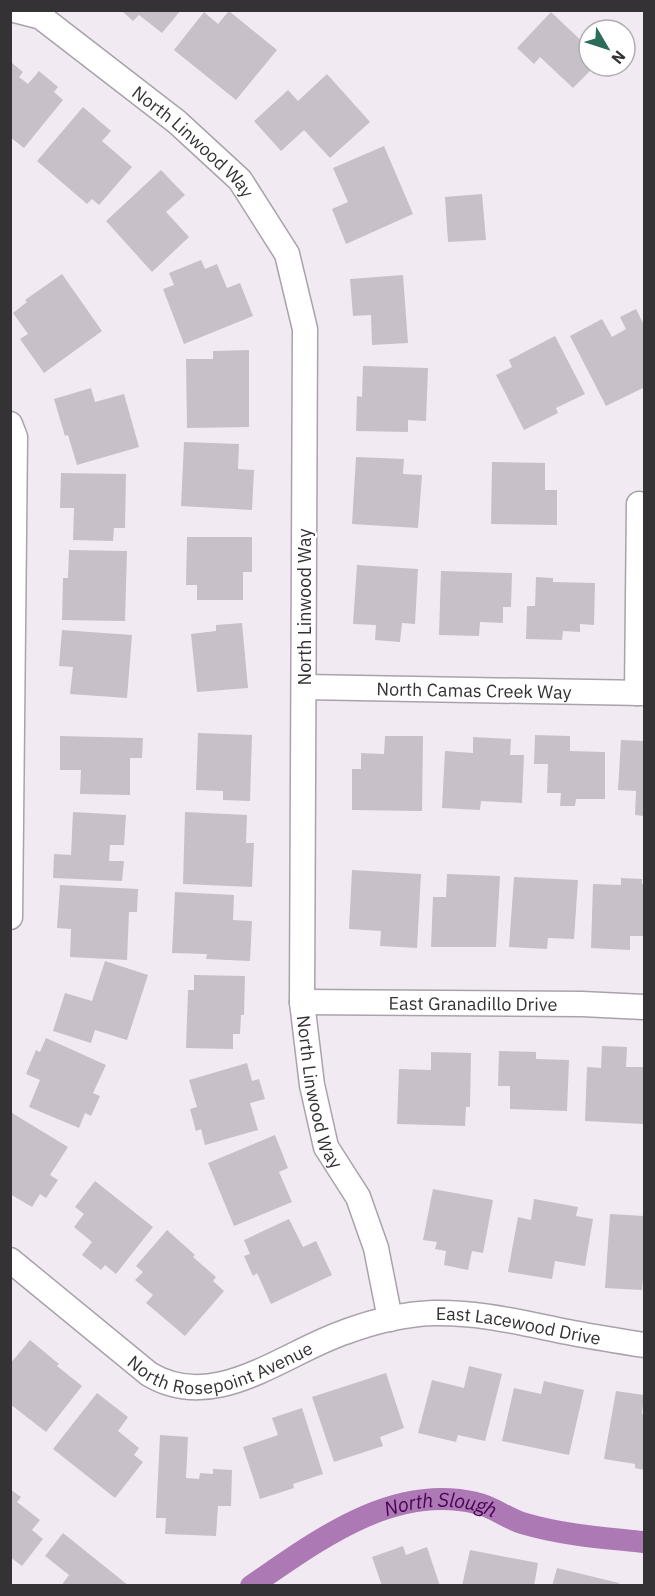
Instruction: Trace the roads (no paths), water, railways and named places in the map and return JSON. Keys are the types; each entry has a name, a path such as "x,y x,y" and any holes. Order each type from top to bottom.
{"street":[{"name":"North Linwood Way","path":"14,10 41,17 177,122 240,180 287,254 305,329 302,1002 312,1085 326,1148 358,1197 376,1248 390,1319"},
{"path":"10,424 15,437 10,917"},
{"path":"639,504 641,693"},
{"name":"North Camas Creek Way","path":"304,687 641,693"},
{"name":"East Granadillo Drive","path":"302,1002 582,1004 645,1007"},
{"name":"North Rosepoint Avenue","path":"10,1260 149,1374 164,1383 187,1387 215,1386 240,1380 344,1332 390,1319"},
{"name":"East Lacewood Drive","path":"390,1319 432,1313 486,1315 571,1333 645,1345"}],"waterway":[{"name":"North Slough","path":"251,1586 302,1551 357,1520 415,1501 445,1499 476,1503 516,1521 537,1527 583,1536 644,1542"}]}
